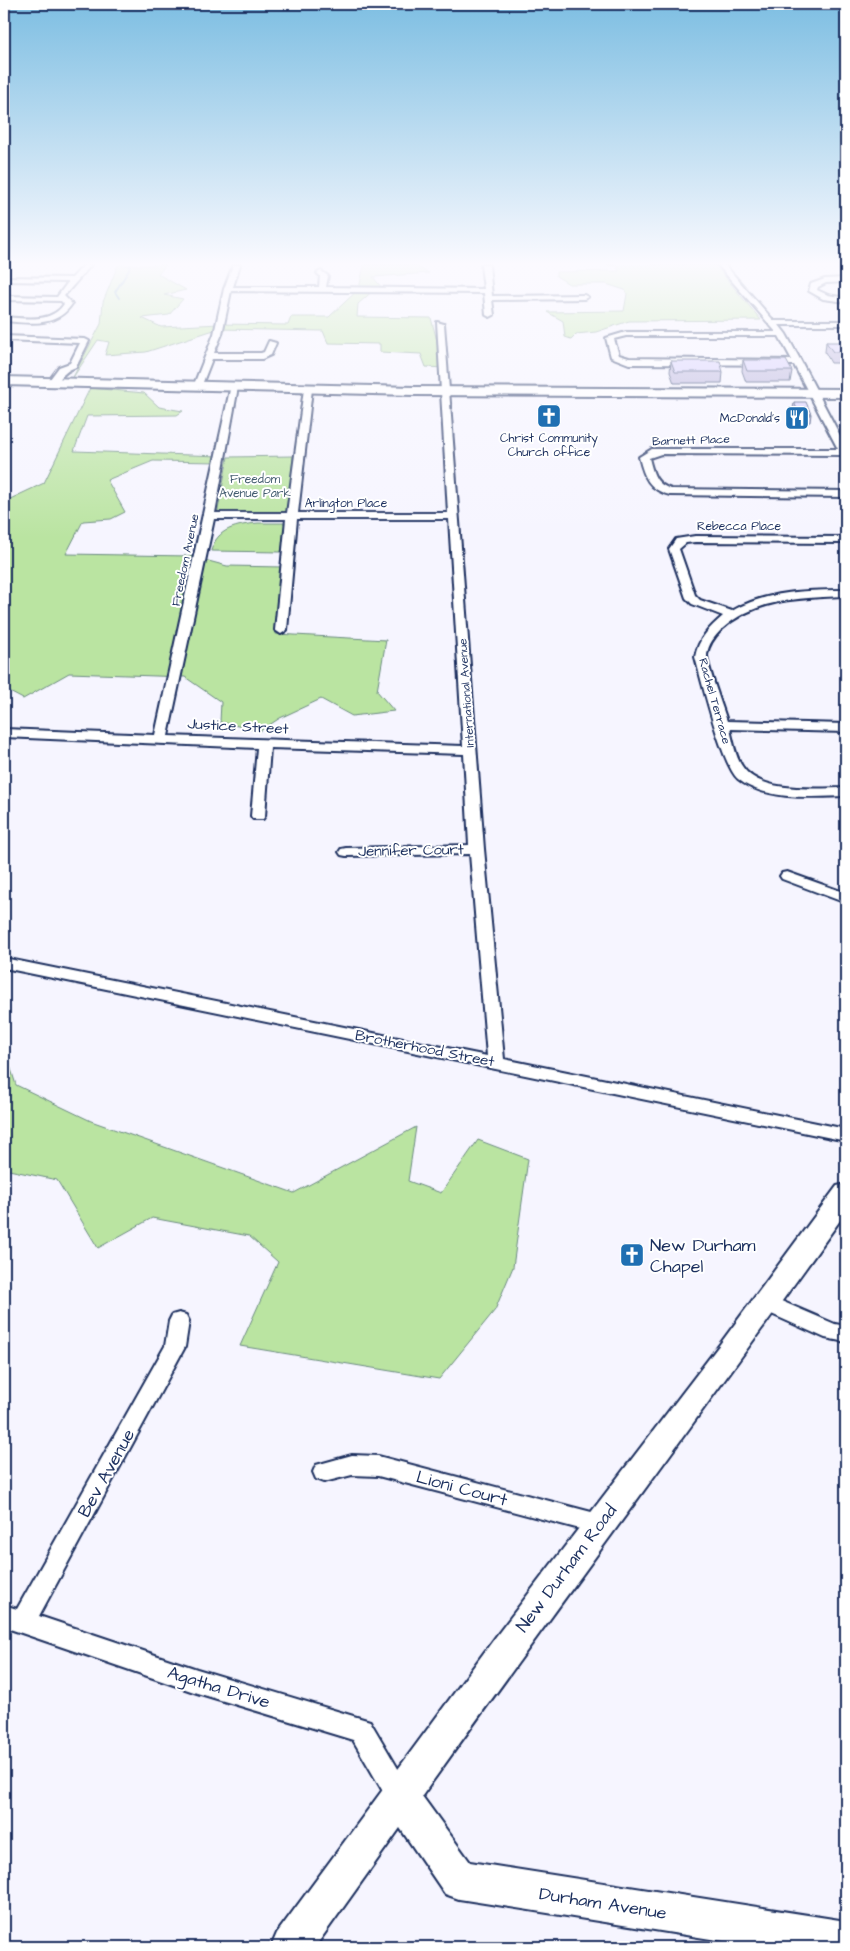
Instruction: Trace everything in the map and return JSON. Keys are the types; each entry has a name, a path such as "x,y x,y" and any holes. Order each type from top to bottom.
{"main road":[{"path":"4,382 444,392 846,393"},
{"name":"New Durham Road","path":"291,1947 401,1798 509,1646 730,1352 846,1193"},
{"name":"Durham Avenue","path":"401,1798 459,1880 846,1941"}],"street":[{"path":"51,383 62,369 73,365 78,356"},
{"path":"198,387 209,356"},
{"name":"International Avenue","path":"442,356 477,849 496,1062"},
{"path":"615,356 629,361 798,363"},
{"path":"794,356 845,454"},
{"name":"Freedom Avenue","path":"161,738 209,516 234,388"},
{"path":"282,630 292,516 308,389"},
{"name":"Barnett Place","path":"845,454 661,451 652,452 644,457 651,484 670,492 846,494"},
{"name":"Arlington Place","path":"209,516 452,516"},
{"name":"Rebecca Place","path":"732,615 696,602 690,596 674,549 677,543 683,540 695,539 846,540"},
{"name":"Rachel Terrace","path":"846,593 776,599 754,605 732,615 718,626 702,647 701,658 734,765 745,778 763,786 780,789 846,792"},
{"path":"722,726 846,728"},
{"name":"Justice Street","path":"4,733 161,738 264,744 471,750"},
{"path":"258,816 264,744"},
{"name":"Jennifer Court","path":"346,852 477,849"},
{"path":"787,876 846,898"},
{"name":"Brotherhood Street","path":"4,963 846,1135"},
{"path":"765,1302 832,1332 846,1334"},
{"name":"Bev Avenue","path":"14,1620 175,1347 179,1321"},
{"name":"Lioni Court","path":"324,1472 352,1465 378,1466 599,1524"},
{"name":"Agatha Drive","path":"14,1620 197,1680 361,1730 401,1798"}],"green space":[{"path":"84,356 87,356 72,379"},
{"path":"422,356 441,356 444,368 426,367"},
{"path":"90,388 144,393 159,407 183,411 177,415 87,416 74,451 220,456 219,462 153,461 107,480 125,512 111,519 83,521 66,554 190,556 227,566 283,567 276,634 386,640 377,691 394,711 352,716 321,699 280,718 260,731 220,722 221,702 185,677 69,673 23,699 4,689 4,507 8,500 44,483"},
{"name":"Freedom Avenue Park","path":"293,456 288,514 217,515 228,457"},
{"path":"258,523 287,523 281,552 211,551 218,537 229,529"},
{"path":"4,1047 16,1085 91,1121 294,1193 416,1127 408,1181 441,1193 478,1140 528,1159 513,1267 495,1310 439,1379 240,1346 278,1262 249,1236 152,1218 98,1248 57,1180 4,1169"}],"building":[{"path":"743,360 786,360 792,371 747,371"},
{"path":"671,361 720,361 723,372 675,372"},
{"path":"794,402 806,402 811,414 799,414"}],"place":[{"name":"Christ Community Church office","path":"549,416"},
{"name":"McDonald's","path":"797,418"},
{"name":"New Durham Chapel","path":"632,1255"}]}
